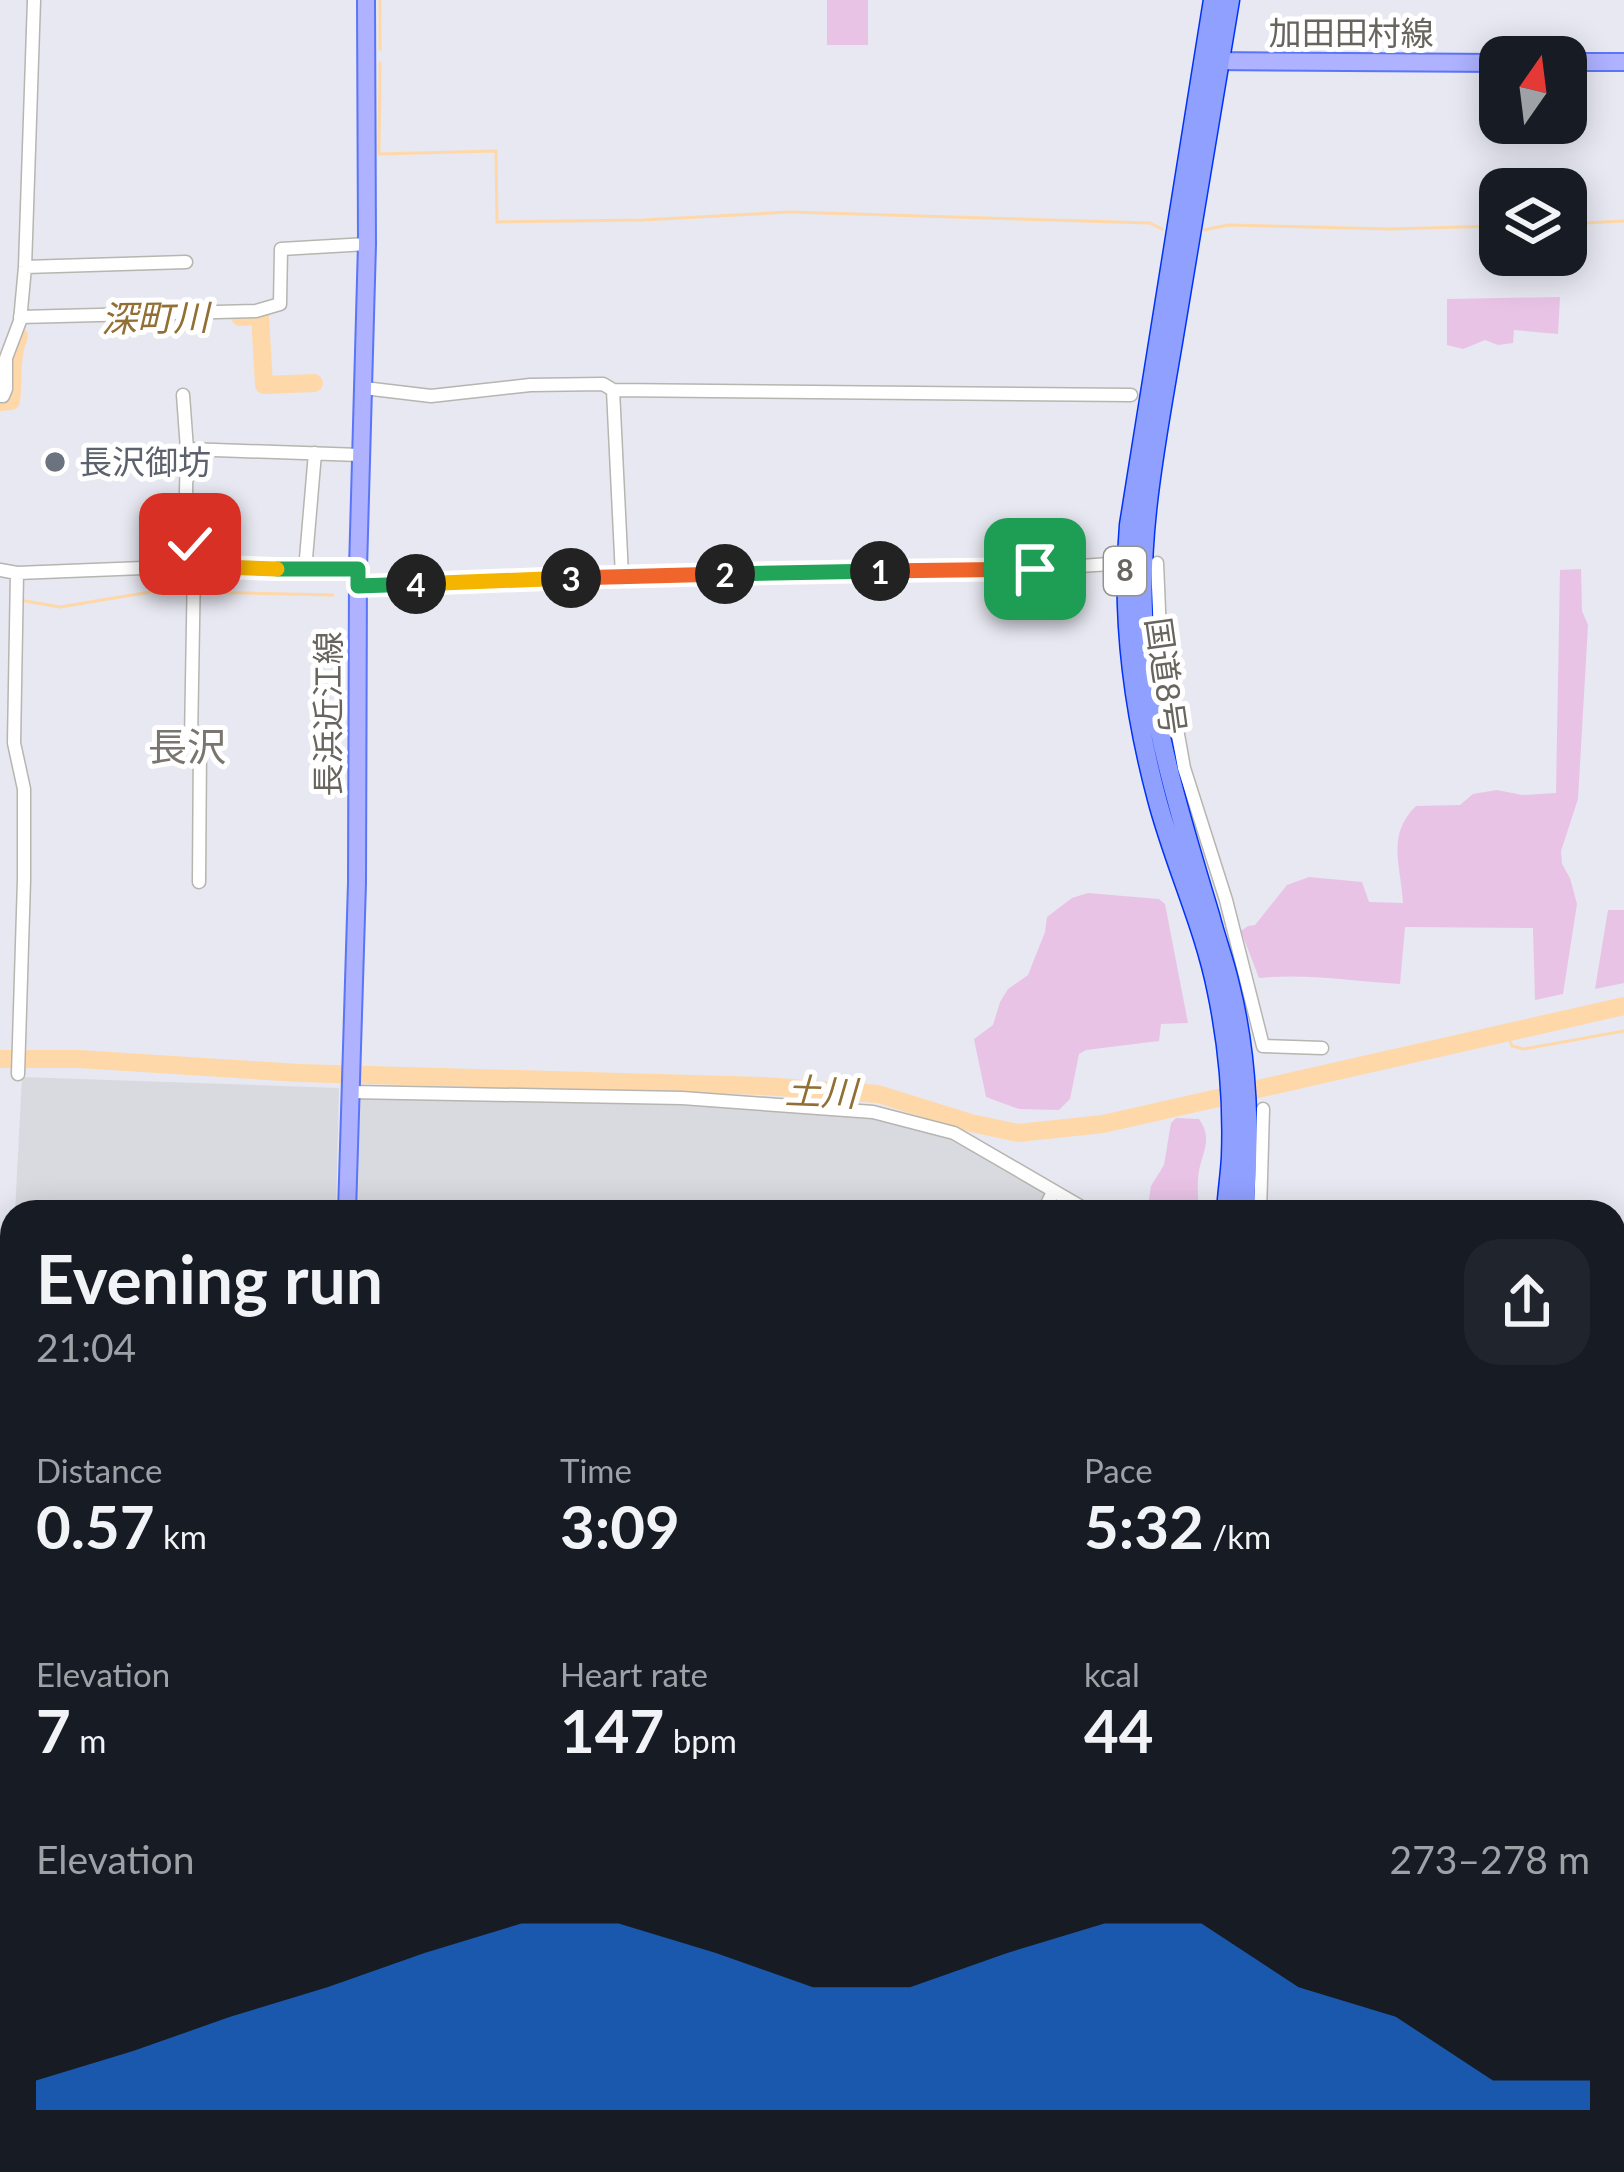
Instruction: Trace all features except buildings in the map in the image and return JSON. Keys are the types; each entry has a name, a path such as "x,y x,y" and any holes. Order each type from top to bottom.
{"highway":[{"name":"国道8号","path":"1211,61 1213,0"},
{"name":"国道8号","path":"1230,0 1211,61 1129,525 1125,597 1137,710 1157,800 1196,917 1236,1074 1243,1200"},
{"name":"国道8号","path":"1229,1200 1240,1156"}],"main road":[{"name":"長浜近江線","path":"346,1200 357,883 366,0"},
{"name":"加田田村線","path":"1211,61 1479,63"},
{"path":"1587,62 1624,62"}],"street":[{"path":"0,396 6,389 6,358 20,317 25,266 34,0"},
{"path":"20,317 256,311 280,304 281,249 367,244"},
{"path":"25,266 186,262"},
{"path":"364,388 431,395 530,385 603,384 613,390 1131,394"},
{"path":"613,390 622,576"},
{"path":"182,395 194,566 191,740 200,744 199,882"},
{"path":"187,448 360,455"},
{"path":"305,570 315,453"},
{"path":"1156,563 1160,634 1184,768 1226,900 1263,1046 1322,1048"},
{"path":"0,571 194,566 305,570 358,578 1035,569 1110,564"},
{"path":"17,573 14,742 24,789 18,1074"},
{"path":"351,1089 682,1098 873,1112 954,1133 1068,1200"},
{"path":"1260,1200 1263,1109"},
{"path":"1049,1200 1054,1192"}],"shaded area":[{"path":"827,0 868,0 868,45 827,45"},
{"path":"1560,297 1558,334 1514,330 1513,343 1485,340 1463,349 1447,345 1447,299"},
{"path":"1581,569 1582,611 1588,625 1578,799 1561,851 1577,904 1563,994 1535,1000 1533,928 1405,927 1400,984 1259,978 1241,931 1255,925 1287,885 1309,877 1362,882 1369,902 1403,903 1398,840 1416,806 1460,805 1473,794 1497,790 1522,795 1556,793 1560,570"},
{"path":"1088,893 1159,899 1165,904 1188,1023 1161,1024 1159,1041 1079,1054 1070,1099 1059,1110 1019,1109 986,1097 974,1039 993,1025 1008,989 1028,975 1047,917 1072,898"},
{"path":"1608,910 1624,910 1624,983 1595,989"},
{"path":"22,1077 339,1088 336,1200 16,1200"},
{"path":"355,1096 869,1116 951,1138 1045,1193 1042,1200 353,1200"},
{"path":"1176,1118 1199,1119 1204,1127 1198,1200 1149,1200 1164,1165 1171,1123"}],"waterway":[{"path":"380,0 380,49"},
{"path":"380,63 379,154 496,151 497,222 790,212 1150,223 1162,229"},
{"path":"1587,223 1624,221"},
{"path":"1204,230 1228,225 1479,227"},
{"name":"深町川","path":"240,317 260,316 264,385 314,383"},
{"name":"深町川","path":"0,402 11,401 19,336"},
{"path":"19,600 60,607 156,591 187,592"},
{"path":"197,592 333,595"},
{"name":"土川","path":"0,1059 878,1094 1018,1133 1103,1124 1624,1006"},
{"path":"1506,1032 1512,1046 1524,1049 1624,1031"}],"place":[{"name":"長沢御坊","path":"55,462"}],"district":[{"name":"長沢","path":"187,747"}],"route":[{"path":"190,544 194,566 358,569 358,586 1035,569"}]}
